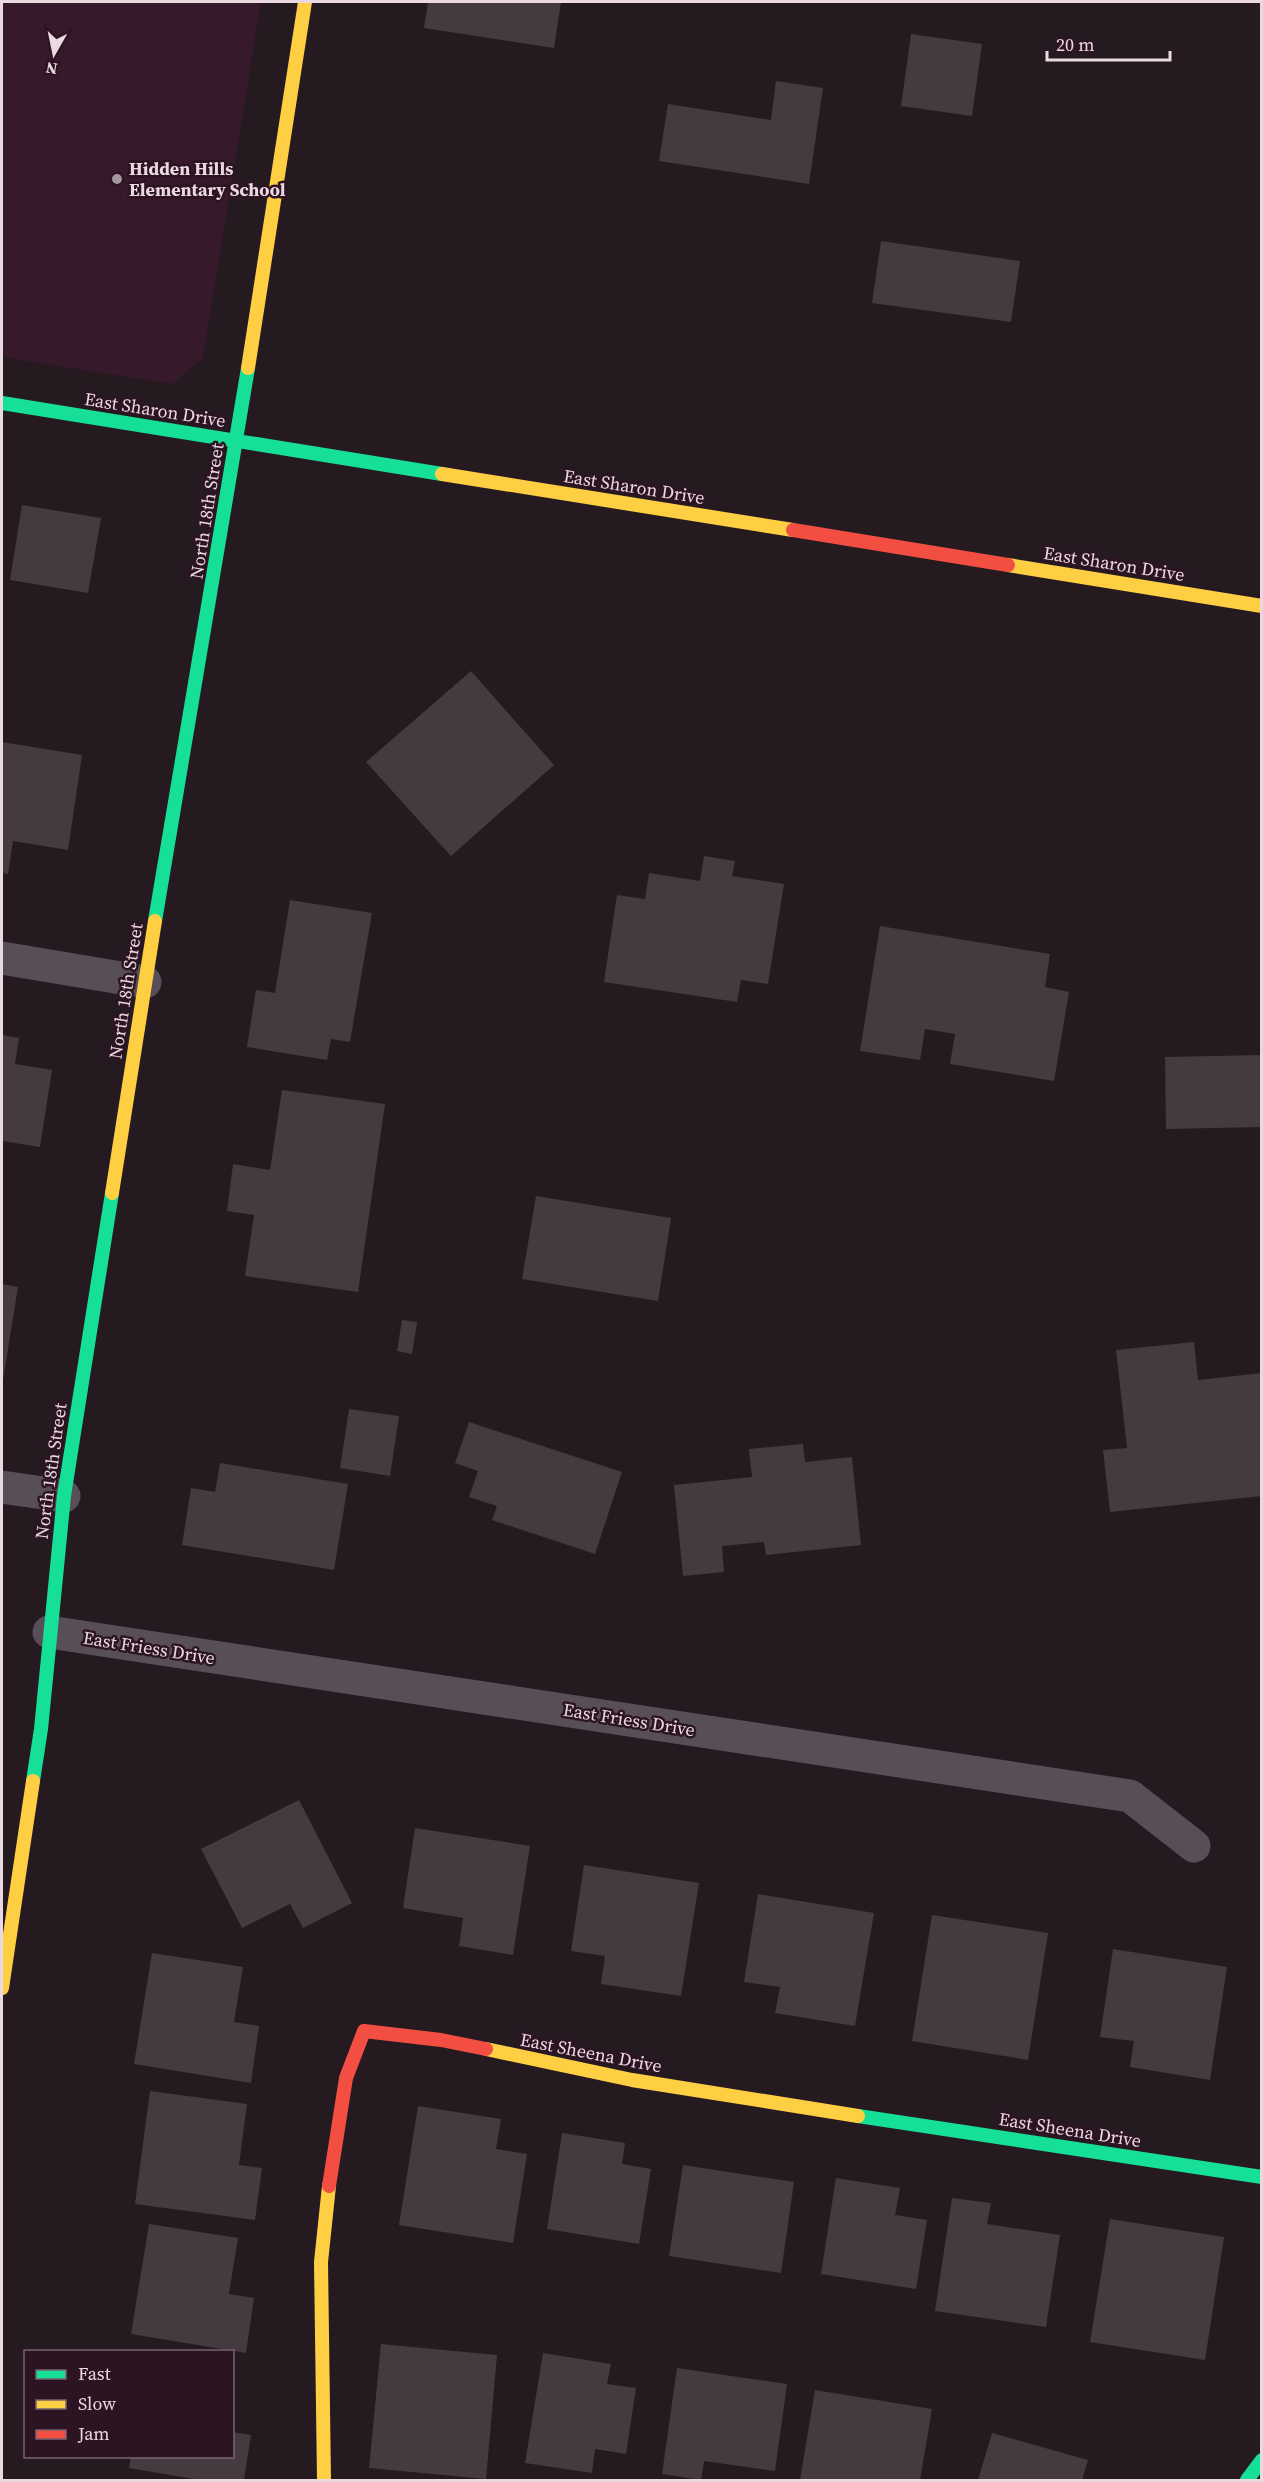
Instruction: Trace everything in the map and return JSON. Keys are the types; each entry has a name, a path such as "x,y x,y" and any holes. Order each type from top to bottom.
{"street":[{"name":"North 18th Street","path":"2,1988 41,1729 64,1496 145,982 237,441 304,2"},
{"name":"East Sharon Drive","path":"2,403 1262,606"},
{"path":"2,958 145,982"},
{"path":"2,1487 64,1496"},
{"name":"East Friess Drive","path":"49,1632 1130,1796 1194,1846"},
{"name":"East Sheena Drive","path":"324,2481 321,2262 327,2198 346,2078 364,2031 441,2040 632,2080 742,2098 1262,2177"},
{"path":"1248,2481 1262,2460"}],"shaded area":[{"name":"Hidden Hills Elementary School","path":"2,2 261,2 203,358 172,384 2,357"}],"building":[{"path":"428,2 561,2 554,48 424,28"},
{"path":"911,34 982,44 972,116 901,106"},
{"path":"776,81 823,88 809,184 659,161 668,104 771,120"},
{"path":"881,241 1020,261 1011,322 872,303"},
{"path":"22,505 101,518 88,593 10,580"},
{"path":"471,671 554,765 451,856 366,762"},
{"path":"2,742 82,755 68,850 13,841 8,874 2,873"},
{"path":"704,856 735,861 732,876 784,884 768,984 741,980 737,1002 604,982 617,895 645,899 649,873 700,881"},
{"path":"290,900 372,913 350,1042 331,1039 327,1060 247,1047 256,990 275,993"},
{"path":"880,926 1050,954 1045,987 1069,992 1054,1081 950,1064 955,1034 925,1029 920,1060 860,1051"},
{"path":"2,1035 19,1038 15,1064 52,1070 40,1147 2,1141"},
{"path":"1262,1055 1262,1127 1166,1129 1165,1057"},
{"path":"282,1090 385,1104 358,1292 245,1276 254,1215 227,1211 233,1164 270,1170"},
{"path":"536,1196 671,1218 658,1301 522,1279"},
{"path":"2,1284 18,1287 3,1380 2,1380"},
{"path":"402,1320 417,1322 412,1354 397,1351"},
{"path":"1194,1342 1198,1380 1262,1373 1262,1496 1110,1512 1103,1450 1127,1448 1116,1350"},
{"path":"349,1409 399,1416 390,1476 340,1468"},
{"path":"469,1422 622,1472 595,1554 492,1520 497,1506 469,1497 478,1471 455,1463"},
{"path":"803,1444 805,1462 852,1457 861,1545 766,1555 764,1542 722,1546 724,1572 683,1576 674,1485 752,1477 749,1449"},
{"path":"220,1463 348,1484 334,1570 182,1545 191,1488 215,1492"},
{"path":"299,1800 352,1903 303,1928 290,1904 242,1928 201,1849"},
{"path":"415,1828 530,1846 513,1955 459,1946 463,1918 403,1908"},
{"path":"584,1865 699,1883 681,1996 601,1984 605,1956 571,1951"},
{"path":"758,1894 874,1913 855,2026 775,2013 780,1987 744,1982"},
{"path":"932,1915 1048,1933 1028,2060 912,2041"},
{"path":"1113,1949 1227,1967 1210,2080 1130,2067 1134,2041 1100,2037"},
{"path":"152,1953 243,1967 234,2022 259,2026 251,2083 134,2064"},
{"path":"150,2091 247,2104 239,2165 262,2168 255,2220 135,2204"},
{"path":"418,2106 501,2119 496,2149 527,2154 513,2243 399,2225"},
{"path":"562,2133 625,2143 622,2164 651,2169 639,2244 547,2229"},
{"path":"683,2165 794,2182 781,2273 669,2256"},
{"path":"836,2178 900,2188 895,2215 927,2220 916,2289 821,2274"},
{"path":"952,2198 991,2203 987,2224 1060,2235 1046,2327 935,2311"},
{"path":"1110,2219 1224,2237 1205,2360 1090,2342"},
{"path":"149,2224 238,2238 229,2294 254,2298 246,2353 131,2334"},
{"path":"381,2344 497,2355 486,2479 369,2468"},
{"path":"543,2353 611,2364 607,2384 636,2388 626,2454 595,2449 592,2473 525,2463"},
{"path":"677,2368 787,2384 775,2471 704,2461 701,2480 662,2474"},
{"path":"815,2390 932,2409 920,2480 800,2480"},
{"path":"234,2432 251,2435 244,2480 200,2480 129,2468 131,2458 234,2458"},
{"path":"992,2433 1088,2460 1082,2480 978,2480"}],"traffic: fast":[{"path":"155,921 248,368"},
{"path":"2,403 442,474"},
{"path":"33,1781 41,1729 64,1496 112,1193"},
{"path":"858,2116 1262,2177"},
{"path":"1247,2480 1262,2460"}],"traffic: slow":[{"path":"248,368 305,2"},
{"path":"442,474 793,530"},
{"path":"1008,565 1262,606"},
{"path":"112,1193 155,921"},
{"path":"2,1988 33,1781"},
{"path":"486,2049 632,2080 858,2116"},
{"path":"324,2480 321,2262 329,2186"}],"traffic: jam":[{"path":"793,530 1008,565"},
{"path":"329,2186 346,2078 364,2031 441,2040 486,2049"}],"place":[{"name":"Hidden Hills Elementary School","path":"117,179"}]}
